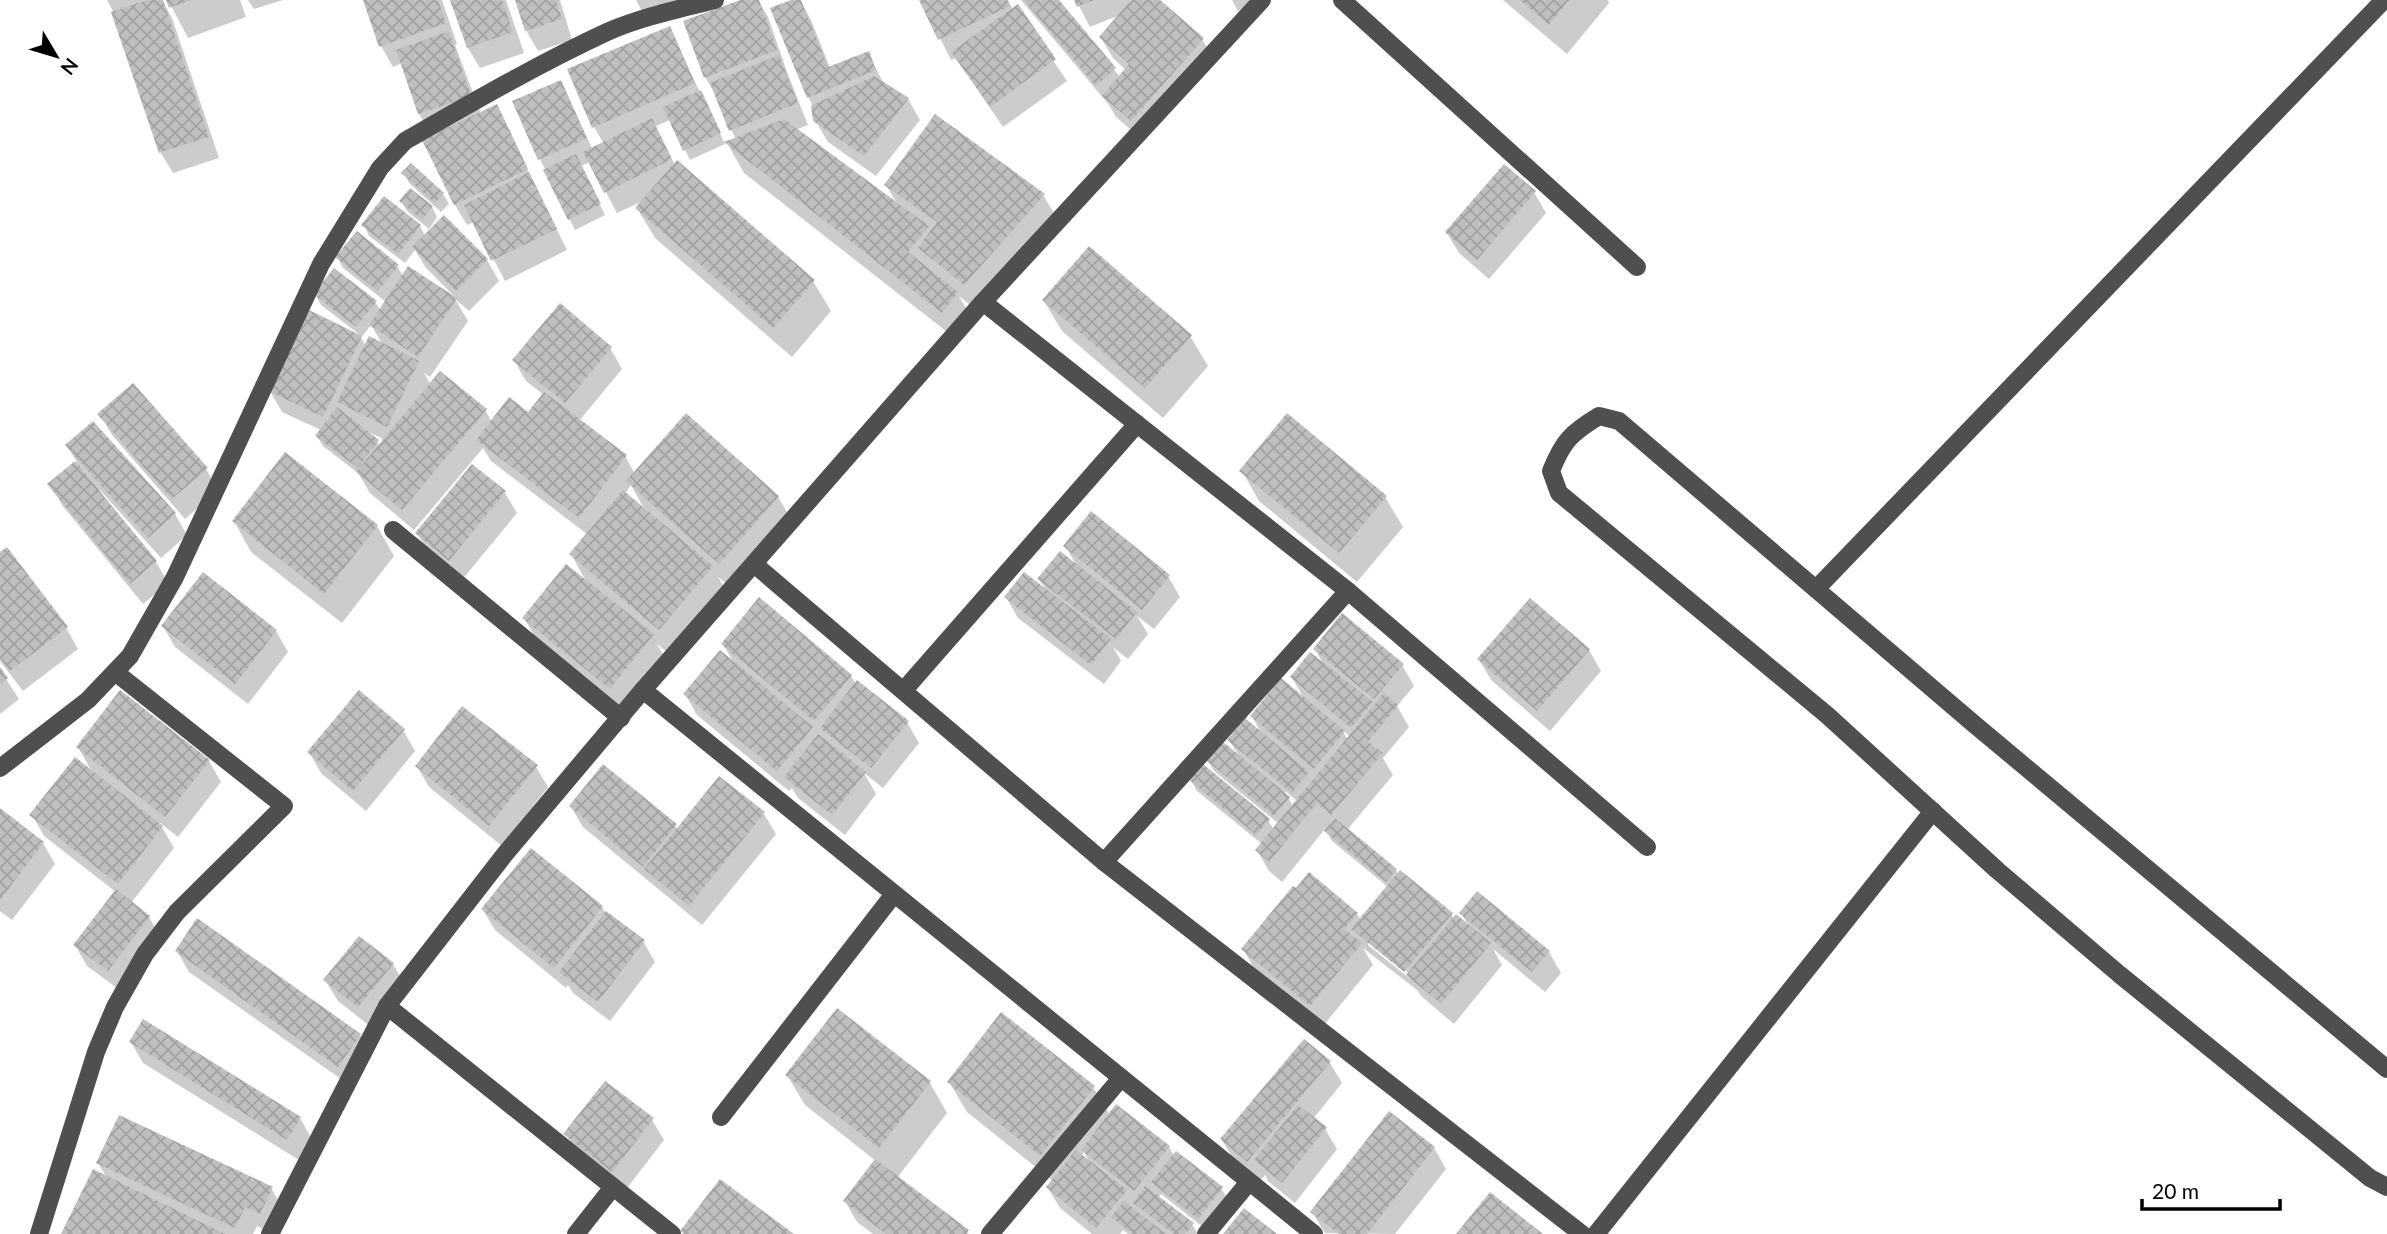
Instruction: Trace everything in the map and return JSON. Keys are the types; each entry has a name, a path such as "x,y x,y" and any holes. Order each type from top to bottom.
{"street":[{"path":"0,768 88,700 136,647 175,577 321,264 380,168 394,151 405,141 488,93 608,32 715,0"},
{"path":"270,1234 387,1006 505,855 643,690 983,302 1262,0"},
{"path":"1342,0 1637,267"},
{"path":"1816,589 2384,0"},
{"path":"983,302 1348,591 1647,848"},
{"path":"2387,1069 1974,724 1619,421 1599,416 1576,430 1560,449 1551,471 1559,493 1827,715 1997,870 2119,974 2370,1178 2387,1187"},
{"path":"904,690 1137,424"},
{"path":"393,530 621,718"},
{"path":"754,564 1104,862 1582,1234"},
{"path":"1104,862 1348,591"},
{"path":"39,1234 96,1052 115,1007 139,965 177,912 284,806 115,672"},
{"path":"643,690 1314,1234"},
{"path":"1596,1234 1933,811"},
{"path":"721,1117 894,894"},
{"path":"387,1006 671,1234"},
{"path":"990,1234 1121,1078"},
{"path":"1206,1234 1249,1182"},
{"path":"576,1234 613,1187"}],"building":[{"path":"148,0 163,0 209,137 159,153 111,12"},
{"path":"166,0 191,0 169,8"},
{"path":"363,0 438,0 446,23 379,47"},
{"path":"450,0 502,0 513,32 467,48"},
{"path":"515,0 556,0 562,19 525,31"},
{"path":"740,0 759,0 777,50 704,78 683,21"},
{"path":"791,0 801,0 828,67 869,51 876,70 807,98 770,8"},
{"path":"919,0 1007,0 1010,6 938,40"},
{"path":"1024,0 1059,0 1116,68 1096,86"},
{"path":"1074,0 1094,0 1077,7"},
{"path":"1131,0 1160,0 1204,38 1131,121 1102,96 1129,64 1099,37"},
{"path":"1520,0 1569,0 1549,25"},
{"path":"1018,4 1056,59 990,107 951,52"},
{"path":"670,26 695,83 592,128 567,69"},
{"path":"449,31 471,96 418,114 396,50"},
{"path":"779,55 798,103 729,131 710,83"},
{"path":"874,76 909,98 864,156 813,121 811,106"},
{"path":"561,80 587,138 538,160 512,101"},
{"path":"701,90 721,133 683,151 663,107"},
{"path":"497,104 528,169 454,205 422,140"},
{"path":"935,114 1045,194 964,285 918,248 937,222 884,185"},
{"path":"652,118 672,159 604,193 583,152"},
{"path":"784,119 929,226 908,252 958,292 942,313 724,142"},
{"path":"576,154 601,204 568,220 543,170"},
{"path":"677,160 815,280 773,328 635,208"},
{"path":"411,163 444,193 435,203 401,173"},
{"path":"1504,164 1536,191 1477,260 1445,232"},
{"path":"529,172 557,229 491,261 464,205"},
{"path":"410,188 433,206 422,220 399,201"},
{"path":"384,196 421,225 398,254 361,225"},
{"path":"444,215 488,259 456,291 412,247"},
{"path":"357,231 399,265 378,291 335,257"},
{"path":"1089,246 1192,335 1145,388 1042,300"},
{"path":"408,266 457,298 418,357 369,325"},
{"path":"334,268 377,301 356,327 313,294"},
{"path":"560,303 612,347 565,403 512,360"},
{"path":"307,309 362,336 323,417 268,391"},
{"path":"369,336 419,361 387,427 337,402"},
{"path":"440,371 487,409 402,510 356,472"},
{"path":"133,383 208,468 172,499 97,414"},
{"path":"544,392 627,455 579,518 476,440 509,397 528,412"},
{"path":"337,407 379,440 358,468 315,436"},
{"path":"686,413 779,496 719,564 626,481"},
{"path":"1287,413 1387,496 1339,553 1239,471"},
{"path":"93,421 176,513 148,538 65,445"},
{"path":"285,452 378,525 324,594 232,521"},
{"path":"75,461 157,561 130,584 47,484"},
{"path":"472,464 506,491 449,561 415,533"},
{"path":"623,490 713,566 659,630 569,554"},
{"path":"1091,511 1170,575 1142,610 1063,546"},
{"path":"7,547 68,627 10,671 0,658 0,552"},
{"path":"1060,551 1137,612 1116,639 1037,579"},
{"path":"566,564 654,634 610,689 522,618"},
{"path":"203,572 277,630 235,684 161,626"},
{"path":"1024,572 1111,639 1091,665 1004,597"},
{"path":"759,597 852,675 814,721 721,644"},
{"path":"1530,598 1590,649 1537,711 1477,659"},
{"path":"1342,613 1404,664 1374,699 1313,649"},
{"path":"720,650 813,727 777,771 683,694"},
{"path":"1310,652 1373,702 1351,728 1290,677"},
{"path":"0,667 8,678 0,684"},
{"path":"1281,678 1345,731 1314,769 1250,716"},
{"path":"857,680 909,721 871,768 820,728"},
{"path":"120,690 210,760 165,817 76,747"},
{"path":"359,690 405,729 353,791 307,752"},
{"path":"1384,693 1398,705 1368,742 1383,753 1331,815 1317,803 1269,862 1255,850"},
{"path":"462,706 538,765 489,826 415,766"},
{"path":"1245,718 1309,772 1292,793 1227,740"},
{"path":"818,734 866,772 832,815 784,777"},
{"path":"1222,741 1290,797 1274,816 1206,760"},
{"path":"75,757 163,826 118,884 29,815"},
{"path":"603,764 677,824 643,867 569,806"},
{"path":"1203,764 1270,819 1256,835 1189,780"},
{"path":"719,776 765,812 689,906 644,869"},
{"path":"0,808 44,842 0,900"},
{"path":"1335,818 1397,869 1386,882 1324,831"},
{"path":"531,848 603,906 554,968 481,909"},
{"path":"1400,870 1453,913 1404,972 1351,929"},
{"path":"1309,872 1358,913 1344,929 1362,943 1310,1006 1241,949 1293,886 1296,888"},
{"path":"116,889 150,916 108,971 73,945"},
{"path":"1477,891 1550,951 1532,972 1459,913"},
{"path":"606,911 645,940 598,1002 559,972"},
{"path":"1456,914 1491,943 1441,1004 1406,975"},
{"path":"197,918 361,1034 338,1067 175,951"},
{"path":"359,936 394,963 358,1007 323,980"},
{"path":"837,1008 931,1081 879,1148 785,1075"},
{"path":"1001,1012 1095,1086 1040,1156 947,1082"},
{"path":"143,1019 301,1117 287,1140 129,1042"},
{"path":"1304,1039 1331,1061 1247,1162 1220,1139"},
{"path":"605,1081 654,1118 612,1172 563,1134"},
{"path":"1116,1104 1170,1146 1134,1191 1081,1150"},
{"path":"1298,1105 1327,1127 1282,1183 1254,1160"},
{"path":"1389,1111 1435,1147 1367,1234 1339,1234 1310,1212"},
{"path":"119,1115 273,1187 260,1214 245,1207 235,1228 96,1163"},
{"path":"1076,1150 1127,1190 1096,1228 1046,1187"},
{"path":"1176,1151 1223,1187 1198,1219 1151,1182"},
{"path":"875,1159 969,1230 966,1234 886,1234 843,1201"},
{"path":"93,1169 225,1234 61,1234"},
{"path":"720,1179 794,1234 684,1234 680,1231"},
{"path":"1145,1186 1194,1223 1185,1234 1174,1234 1133,1203"},
{"path":"1490,1192 1543,1234 1456,1234"},
{"path":"1124,1201 1166,1234 1133,1234 1111,1217"},
{"path":"1244,1208 1277,1234 1223,1234"}]}
